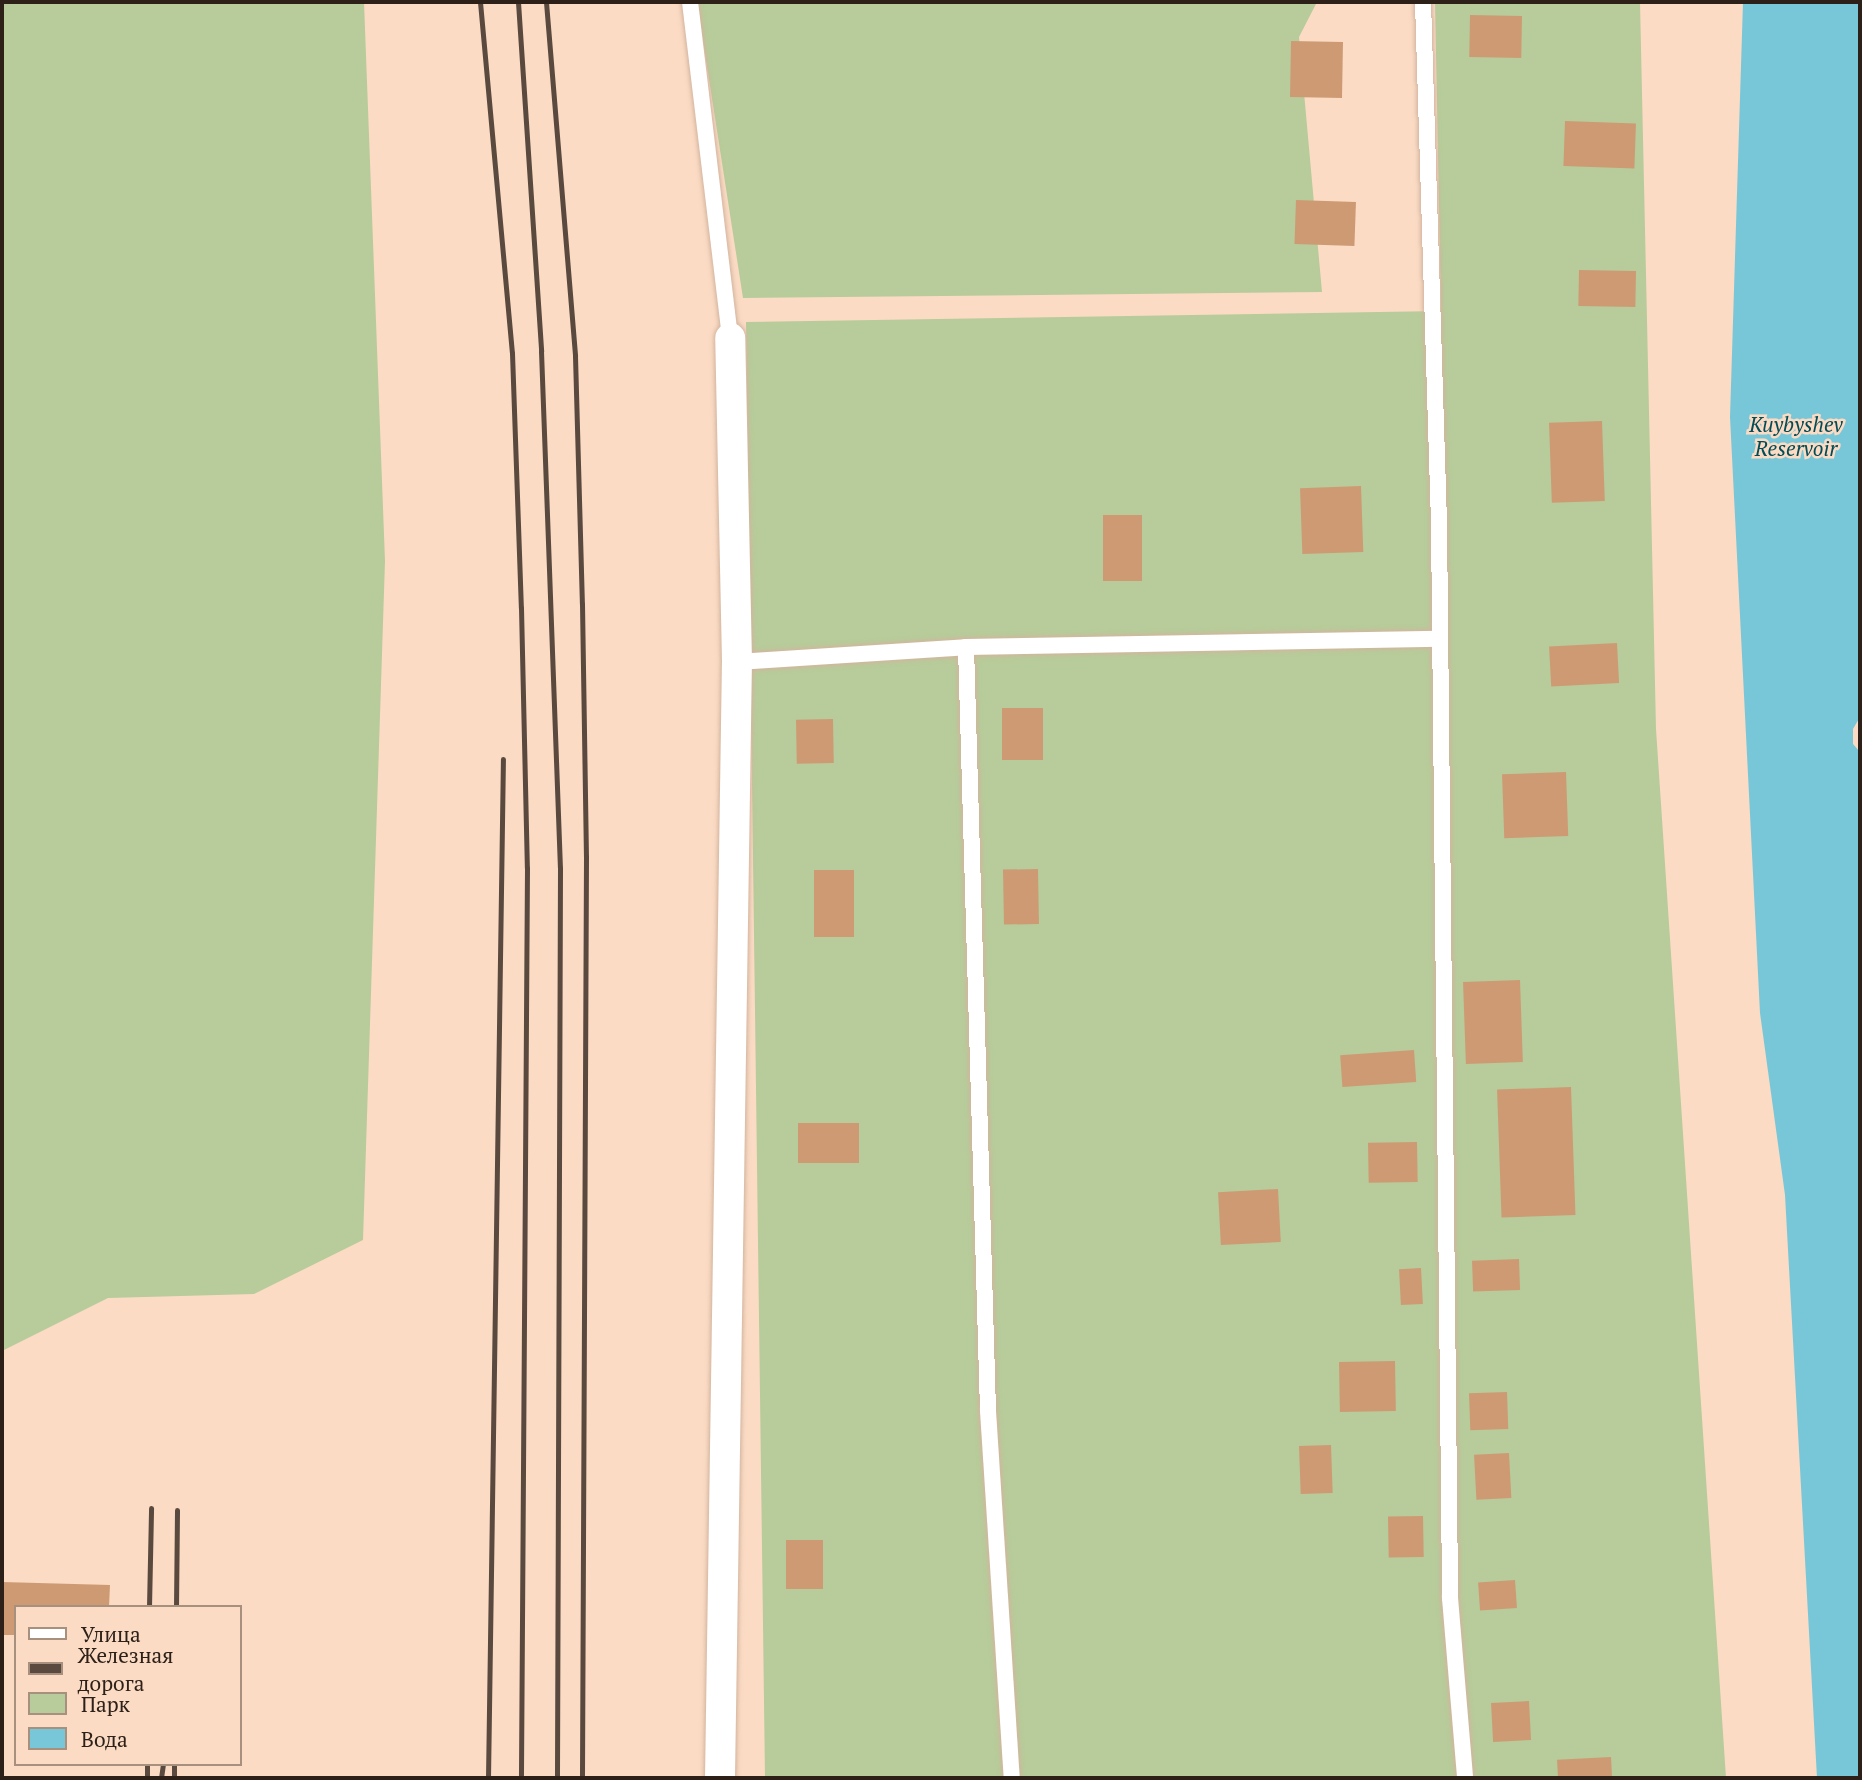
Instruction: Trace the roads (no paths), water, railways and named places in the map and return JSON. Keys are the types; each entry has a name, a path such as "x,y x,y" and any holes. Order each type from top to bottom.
{"street":[{"path":"720,1778 737,662 730,338"}],"lane":[{"path":"690,2 730,338"},
{"path":"1423,2 1440,639 1450,1598 1465,1778"},
{"path":"737,662 966,648 1440,639"},
{"path":"966,648 988,1411 1012,1778"}],"water":[{"name":"Kuybyshev Reservoir","path":"1743,2 1860,2 1860,717 1853,729 1853,744 1860,752 1860,1778 1817,1778 1785,1195 1760,1013 1730,417"}],"railway":[{"path":"480,2 512,353 521,608 527,868 521,1778"},
{"path":"518,2 541,351 560,868 557,1778"},
{"path":"546,2 575,356 582,604 586,857 582,1778"},
{"path":"488,1778 503,759"},
{"path":"149,1605 151,1508"},
{"path":"176,1605 177,1510"},
{"path":"147,1766 147,1778"},
{"path":"161,1778 163,1766"},
{"path":"174,1766 174,1778"}]}
